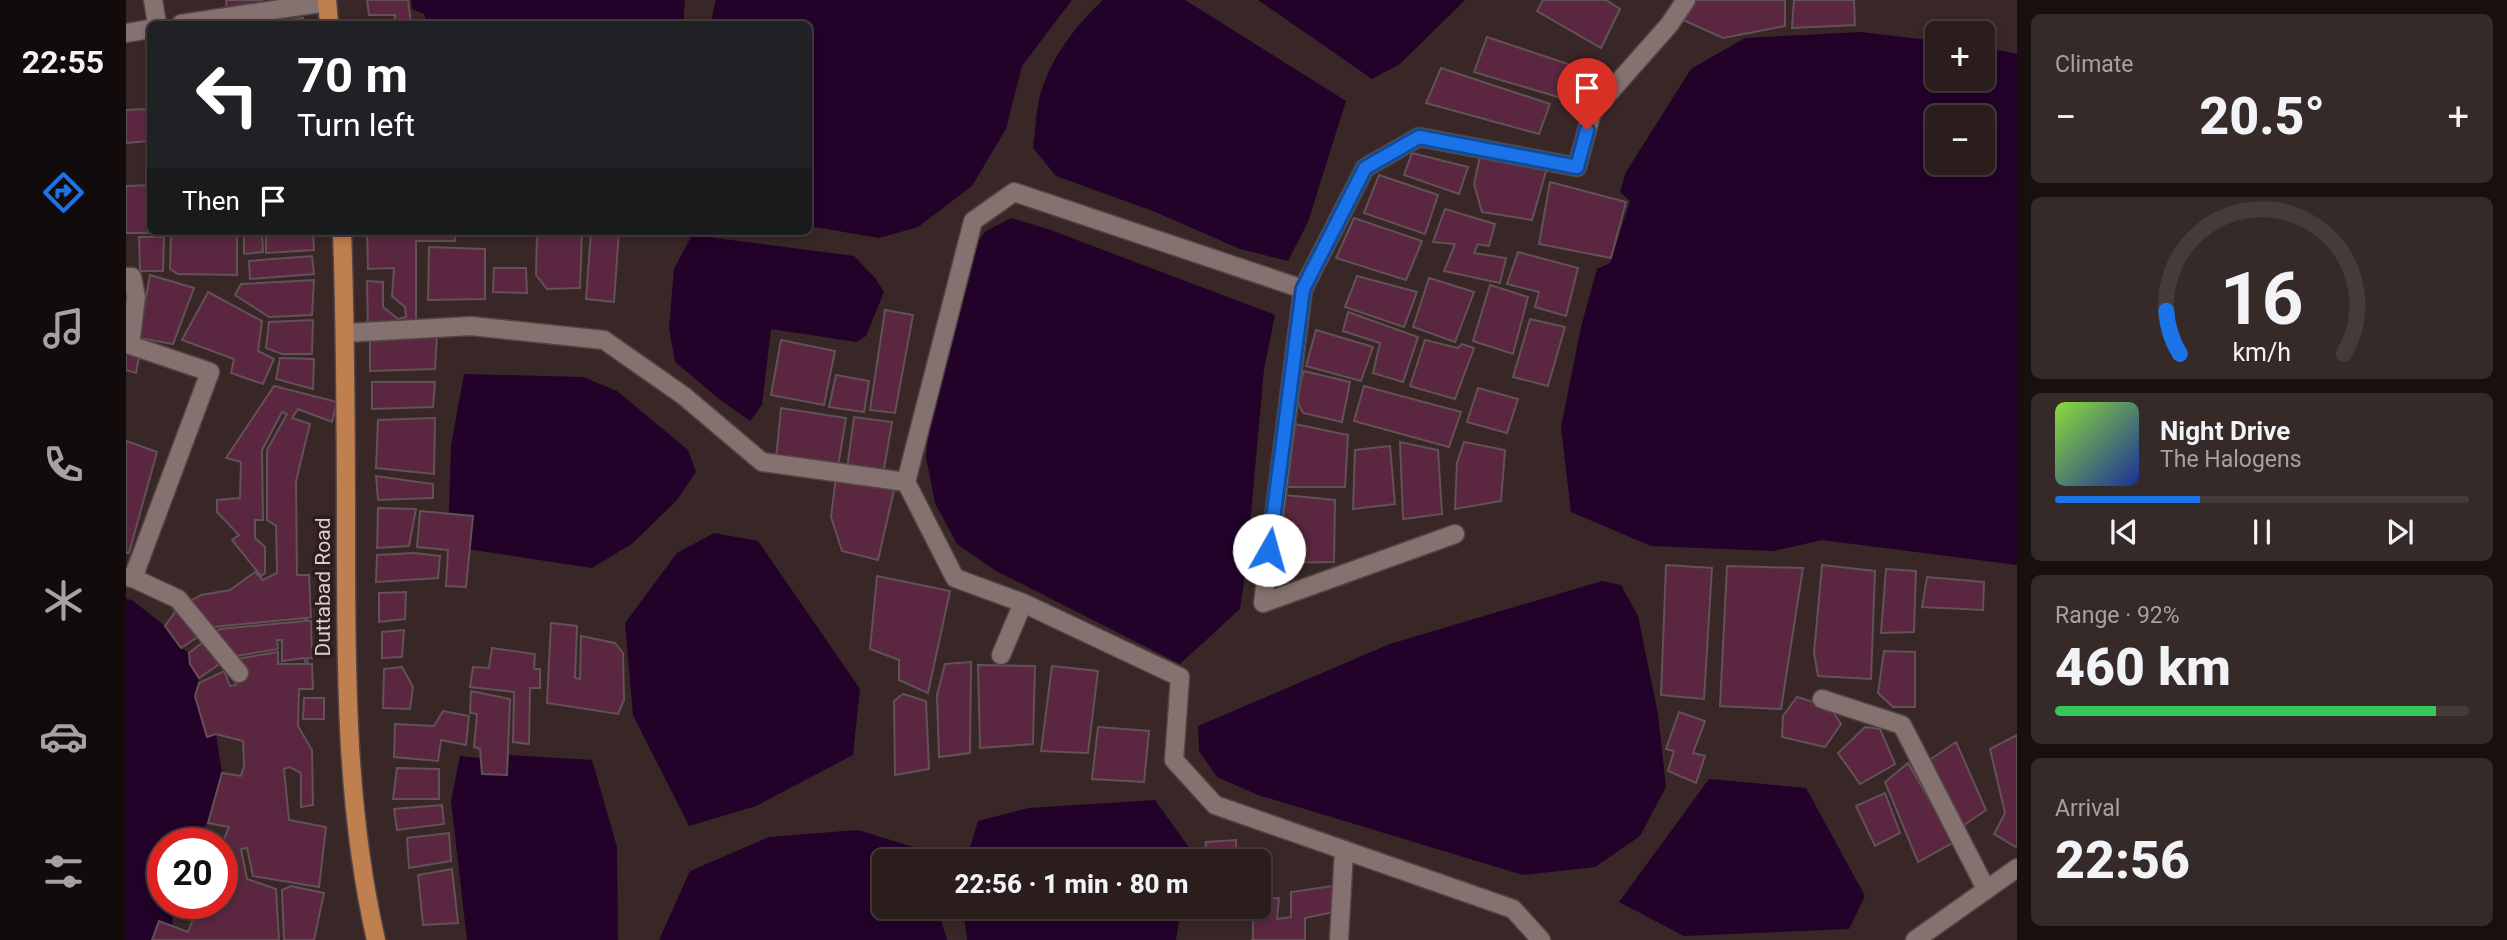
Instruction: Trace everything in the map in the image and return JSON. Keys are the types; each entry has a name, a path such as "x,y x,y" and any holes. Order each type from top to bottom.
{"main road":[{"path":"327,1 329,21"},
{"name":"Duttabad Road","path":"342,235 346,674 354,808 366,899 376,940"}],"street":[{"path":"153,0 156,21"},
{"path":"1455,534 1263,603 1303,289 1365,168 1419,137 1577,167 1592,112 1669,25 1686,0"},
{"path":"200,21 327,1"},
{"path":"126,33 147,30"},
{"path":"1303,289 1014,192 973,221 906,482 955,578 1023,603 1180,677 1174,760 1215,805 1513,909 1541,940"},
{"path":"126,277 132,277 136,298 130,345 210,372 130,577 178,599 239,673"},
{"path":"345,333 471,326 604,340 684,396 762,462 906,482"},
{"path":"1001,655 1023,603"},
{"path":"1822,699 1902,725 1986,889"},
{"path":"1339,940 1345,850"},
{"path":"1915,940 2017,868"}],"shaded area":[{"path":"411,0 685,0 683,21 427,21 424,14 412,9"},
{"path":"716,0 1072,0 1022,66 1006,129 972,186 918,227 879,238 812,227 812,21 711,21"},
{"path":"1103,0 1185,0 1346,101 1308,222 1288,261 1240,249 1153,211 1056,176 1033,148 1039,99 1049,71 1082,21"},
{"path":"1258,0 1465,0 1400,64 1372,79"},
{"path":"1860,32 1925,40 1925,91 1995,91 1995,49 2017,54 2017,565 1822,540 1773,551 1651,546 1571,512 1561,427 1581,327 1597,269 1610,263 1630,201 1620,192 1626,172 1691,69 1745,38"},
{"path":"1011,218 1048,229 1275,315 1264,369 1240,609 1180,664 996,571 957,544 935,503 926,457 933,383 965,258 986,231"},
{"path":"692,235 854,256 884,292 866,336 856,342 771,329 762,405 750,421 675,362 669,328 674,269"},
{"path":"464,374 583,377 617,391 688,450 696,472 677,500 633,543 592,568 448,546 451,446"},
{"path":"714,533 758,541 860,689 853,755 756,806 689,826 633,715 625,623 677,553"},
{"path":"1602,581 1621,585 1638,616 1658,714 1666,787 1640,836 1595,867 1523,875 1258,795 1217,777 1199,751 1198,726 1390,644"},
{"path":"126,599 132,600 165,626 181,648 189,653 190,664 199,678 195,696 216,734 222,773 208,823 203,828 147,828 147,919 173,919 172,926 159,922 152,940 126,940"},
{"path":"509,755 592,760 617,847 618,940 467,940 451,801 460,756 480,758 482,774 507,775"},
{"path":"1709,779 1806,788 1865,896 1849,929 1684,936 1619,902"},
{"path":"1155,800 1188,849 970,849 978,821 1029,808"},
{"path":"858,830 920,849 872,849 872,919 941,919 947,940 659,940 690,871 769,837"},
{"path":"965,919 1179,919 1176,940 967,940"}],"building":[{"path":"226,0 262,0 263,8 227,13"},
{"path":"367,0 408,0 411,21 395,21 395,15 369,15"},
{"path":"1543,0 1606,0 1620,9 1601,48 1537,11"},
{"path":"1695,0 1785,0 1785,26 1723,38 1681,19"},
{"path":"1794,0 1854,0 1855,25 1792,28"},
{"path":"303,18 303,21 282,21"},
{"path":"1487,37 1577,67 1565,99 1474,72"},
{"path":"1441,68 1550,104 1539,134 1426,103"},
{"path":"146,109 147,141 126,143 126,110"},
{"path":"1412,153 1468,167 1459,194 1404,175"},
{"path":"1480,156 1547,168 1532,220 1482,212 1474,184"},
{"path":"1379,175 1438,195 1425,234 1364,213"},
{"path":"1550,182 1626,202 1611,258 1539,244"},
{"path":"147,185 147,233 126,233 126,186"},
{"path":"1445,209 1495,224 1489,246 1478,244 1474,253 1506,258 1500,283 1444,271 1455,244 1433,242"},
{"path":"1354,218 1422,241 1406,280 1336,258"},
{"path":"171,235 237,235 237,275 178,274 170,269"},
{"path":"244,235 262,235 263,252 244,254"},
{"path":"266,235 313,235 314,250 266,253"},
{"path":"367,235 456,235 455,241 416,241 416,327 368,328 367,281 383,282 383,307 398,319 406,317 405,307 392,296 394,268 368,269"},
{"path":"537,235 582,235 580,288 547,289 536,275"},
{"path":"591,235 619,235 614,302 586,299"},
{"path":"139,237 164,237 163,271 140,271"},
{"path":"429,247 485,249 485,299 428,300"},
{"path":"1518,252 1578,268 1566,316 1535,307 1539,292 1507,284"},
{"path":"312,256 314,274 250,279 249,261"},
{"path":"494,268 526,268 527,293 493,292"},
{"path":"150,275 194,288 173,344 139,338"},
{"path":"1357,276 1417,292 1404,327 1345,307"},
{"path":"1429,278 1474,292 1455,342 1413,327"},
{"path":"314,280 312,315 269,317 235,295 241,284"},
{"path":"1490,285 1528,297 1513,354 1473,341"},
{"path":"208,292 262,321 258,351 274,359 263,384 231,373 234,359 182,340"},
{"path":"885,310 913,315 895,413 870,410"},
{"path":"1348,312 1418,337 1403,382 1373,373 1380,343 1343,331"},
{"path":"1530,319 1565,327 1548,386 1513,377"},
{"path":"313,320 312,354 282,354 266,348 269,322"},
{"path":"1316,330 1373,347 1361,381 1306,366"},
{"path":"437,335 435,369 370,371 370,338"},
{"path":"781,340 835,351 824,405 771,395"},
{"path":"1425,340 1458,348 1462,344 1474,348 1455,399 1410,386"},
{"path":"126,348 140,352 136,373 126,370"},
{"path":"280,358 314,359 313,389 276,379"},
{"path":"1304,371 1350,382 1342,422 1303,413 1296,399"},
{"path":"836,375 869,381 864,412 829,407"},
{"path":"372,382 435,382 433,407 372,409"},
{"path":"274,386 337,402 332,422 298,409 292,418 310,424 296,481 297,575 309,575 311,617 307,618 307,621 311,621 312,658 307,658 308,664 312,664 313,689 299,689 298,726 312,750 313,805 301,807 301,773 290,767 284,769 289,820 326,827 319,887 253,876 247,848 241,849 247,879 276,889 279,940 152,940 159,921 188,932 193,919 238,919 238,828 208,823 222,773 241,776 244,766 243,741 216,734 207,737 195,696 199,683 224,671 230,686 236,685 230,660 278,652 278,664 306,664 304,658 282,661 282,640 277,640 278,649 230,657 199,678 190,664 189,653 220,629 305,621 305,618 213,627 181,648 165,626 178,608 201,595 230,590 255,572 263,580 277,573 276,526 267,520 267,450 287,414 282,412 262,450 263,520 255,520 255,538 265,547 265,573 261,576 232,540 239,535 217,512 217,500 240,498 241,462 226,458"},
{"path":"1364,386 1461,412 1449,447 1354,421"},
{"path":"1478,388 1518,399 1507,433 1467,422"},
{"path":"781,408 846,418 838,467 776,459"},
{"path":"854,417 892,422 883,475 847,469"},
{"path":"435,418 434,474 376,468 378,420"},
{"path":"1295,424 1348,435 1345,487 1285,487"},
{"path":"126,441 157,452 129,553 126,553"},
{"path":"1400,442 1438,450 1442,514 1403,519"},
{"path":"1464,442 1505,450 1501,501 1455,509 1457,463"},
{"path":"1390,446 1395,504 1353,509 1355,450"},
{"path":"376,476 433,484 433,498 378,500"},
{"path":"836,477 895,486 878,560 842,551 831,517"},
{"path":"1284,495 1335,500 1334,562 1272,563"},
{"path":"378,508 416,509 409,546 377,548"},
{"path":"420,511 473,516 466,587 446,586 448,550 417,547"},
{"path":"414,553 440,556 438,578 376,582 377,555"},
{"path":"1666,565 1712,568 1704,699 1661,695"},
{"path":"1822,565 1875,571 1871,679 1818,676 1814,653"},
{"path":"1727,566 1803,568 1781,709 1720,706"},
{"path":"1886,569 1916,571 1914,632 1881,633"},
{"path":"877,576 950,591 928,693 899,680 899,660 870,649"},
{"path":"1927,577 1984,582 1983,610 1922,607"},
{"path":"406,592 405,619 379,622 379,593"},
{"path":"551,623 577,626 575,678 580,679 581,636 615,643 623,653 624,700 618,714 547,703"},
{"path":"404,630 402,657 382,658 382,632"},
{"path":"492,648 535,654 534,669 540,669 540,688 530,688 529,744 513,742 514,692 470,687 473,667 489,668"},
{"path":"1884,651 1915,652 1915,707 1893,707 1878,693"},
{"path":"971,662 970,753 939,757 937,695 945,664"},
{"path":"978,665 1035,666 1033,744 980,748"},
{"path":"1052,666 1098,671 1088,753 1041,751"},
{"path":"402,667 413,687 410,709 383,708 384,669"},
{"path":"471,691 510,699 507,775 482,774 480,749 474,747 477,714 470,713"},
{"path":"903,694 926,701 929,769 895,775 894,701"},
{"path":"1797,697 1830,707 1841,724 1825,747 1782,737 1783,716"},
{"path":"304,698 324,698 324,719 303,719"},
{"path":"443,711 469,716 466,745 441,740 438,761 394,757 395,724 434,726"},
{"path":"1679,712 1705,721 1693,753 1705,756 1696,783 1668,771 1674,751 1666,749"},
{"path":"1098,727 1149,731 1144,782 1092,779"},
{"path":"1865,727 1880,729 1895,764 1860,784 1838,753"},
{"path":"2017,735 2016,847 1994,834 2005,813 1990,749"},
{"path":"1956,742 1986,810 1961,827 1928,761"},
{"path":"1908,763 1954,842 1918,862 1885,782"},
{"path":"397,768 439,769 439,799 393,799"},
{"path":"1885,793 1900,833 1875,846 1856,806"},
{"path":"442,805 444,824 397,830 394,809"},
{"path":"449,833 451,861 409,868 407,838"},
{"path":"1236,840 1236,849 1206,849 1206,842"},
{"path":"452,869 458,923 423,925 418,875"},
{"path":"291,886 324,893 314,940 284,940 282,890"},
{"path":"1333,886 1334,912 1305,918 1305,940 1253,940 1253,919 1271,919 1271,898 1279,898 1277,919 1291,917 1291,892"}],"route":[{"path":"1269,550 1303,289 1365,168 1419,137 1577,167 1587,130"}]}
